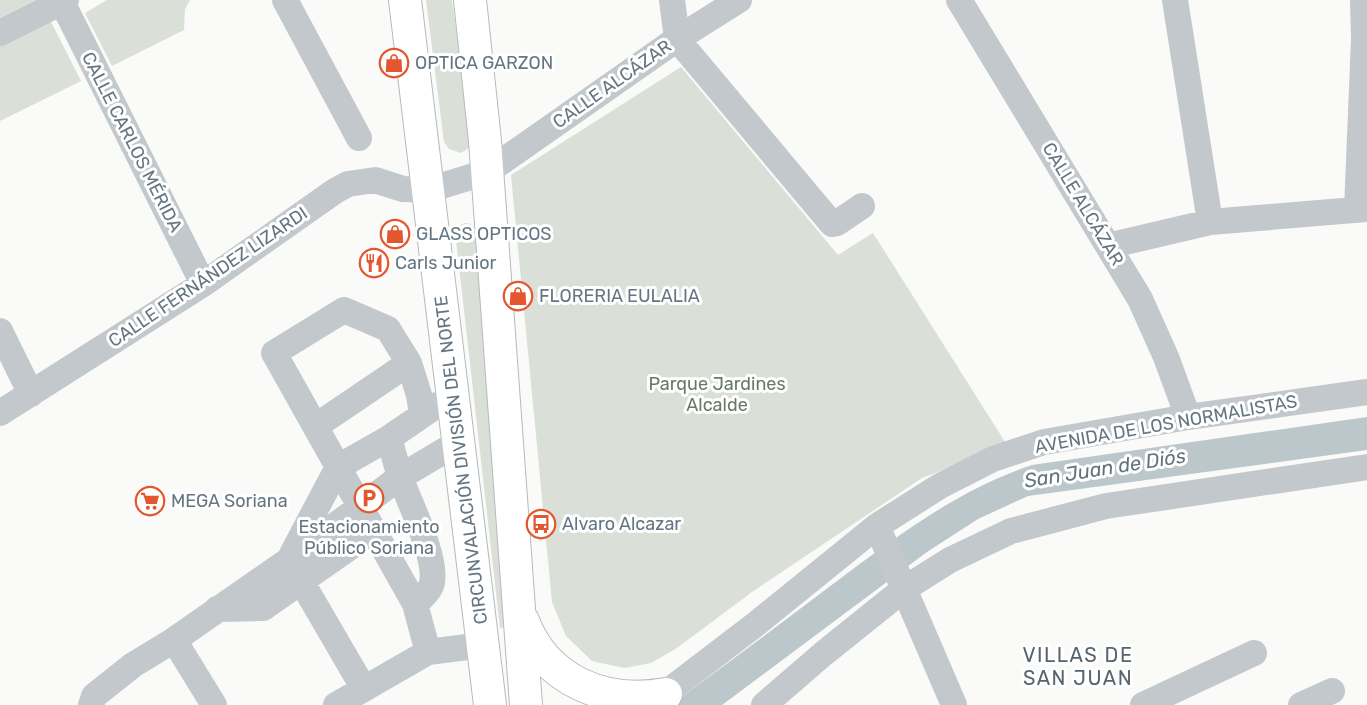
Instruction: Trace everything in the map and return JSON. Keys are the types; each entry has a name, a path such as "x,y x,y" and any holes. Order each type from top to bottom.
{"main road":[{"name":"CIRCUNVALACIÓN DIVISIÓN DEL NORTE","path":"405,0 488,701"},
{"path":"470,0 487,172 526,705"},
{"path":"519,612 525,628 543,656 561,673 599,692 624,697 658,699"}],"street":[{"path":"285,0 359,138"},
{"path":"672,0 677,39 832,224 862,206"},
{"name":"CALLE ALCÁZAR","path":"428,190 487,172 677,39 739,0"},
{"name":"CALLE ALCÁZAR","path":"959,0 1140,299 1166,357 1188,417"},
{"path":"1175,0 1210,222"},
{"path":"1108,246 1210,222 1362,210 1363,0"},
{"path":"0,33 63,1"},
{"name":"CALLE CARLOS MÉRIDA","path":"63,1 203,284"},
{"name":"CALLE FERNÁNDEZ LIZARDI","path":"1,409 31,394 203,284 348,184 375,180 403,189 428,190"},
{"path":"422,415 410,363 388,328 344,310 274,353 415,604 428,652"},
{"path":"0,331 31,394"},
{"path":"316,426 410,363"},
{"name":"AVENIDA DE LOS NORMALISTAS","path":"658,699 940,486 993,459 1044,442 1188,417 1367,392"},
{"path":"295,570 338,467 389,438 453,393"},
{"path":"389,438 400,477 426,543 432,575 431,586 415,604"},
{"path":"91,705 94,696 133,664 174,640 217,609 263,608 295,570 360,508 400,477 459,442"},
{"path":"764,705 902,584 1011,531 1095,509 1367,467"},
{"path":"295,570 373,531"},
{"path":"879,531 954,705"},
{"path":"295,570 364,689"},
{"path":"174,640 214,705"},
{"path":"336,705 428,652 483,645"},
{"path":"1143,705 1254,653"},
{"path":"1301,705 1332,691"}],"green space":[{"path":"0,0 40,0 81,81 0,121"},
{"path":"107,0 190,0 185,9 184,30 112,66 85,13"},
{"path":"426,0 452,0 472,140 469,148 461,153 449,149 444,142"},
{"name":"Parque Jardines Alcalde","path":"681,67 838,255 873,233 1007,445 922,478 752,592 677,648 651,663 624,668 592,661 566,636 552,602 511,175"},
{"path":"465,223 471,224 476,229 506,627 500,628 455,231"}],"water":[{"name":"San Juan de Diós","path":"1367,417 1367,450 1028,496 978,519 927,552 722,705 671,705 904,532 953,501 1004,475 1032,465"}],"place":[{"name":"OPTICA GARZON","path":"394,63"},
{"name":"GLASS OPTICOS","path":"395,234"},
{"name":"Carls Junior","path":"374,263"},
{"name":"FLORERIA EULALIA","path":"518,296"},
{"name":"Estacionamiento Público Soriana","path":"369,498"},
{"name":"MEGA Soriana","path":"150,501"},
{"name":"Alvaro Alcazar","path":"541,524"}],"district":[{"name":"VILLAS DE SAN JUAN","path":"1078,666"}]}
